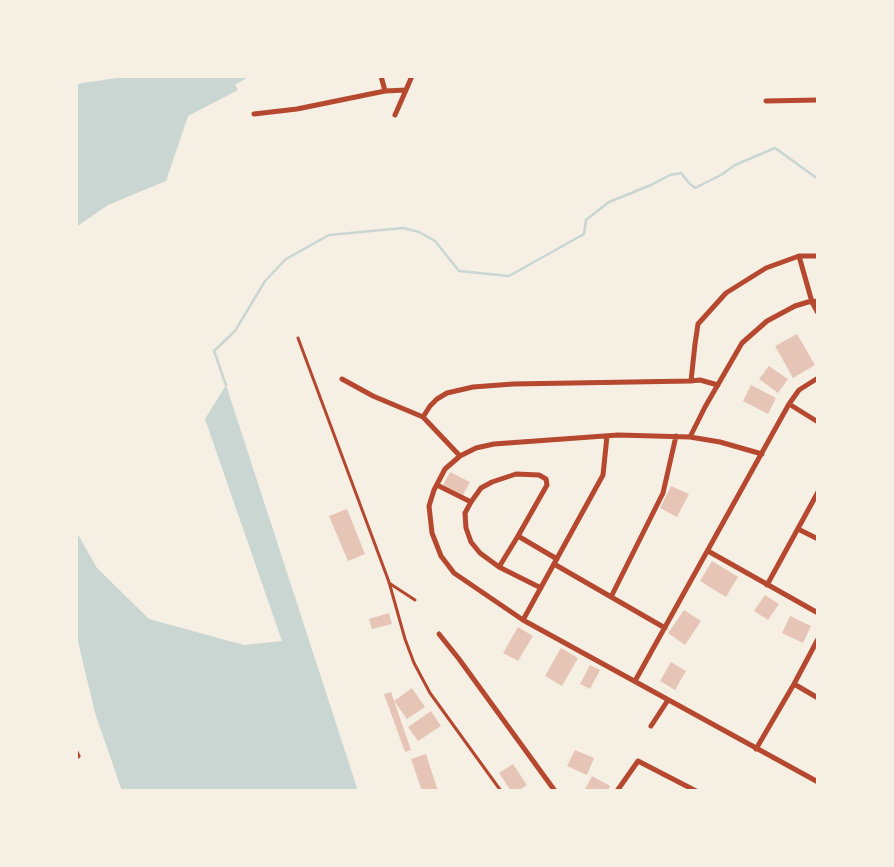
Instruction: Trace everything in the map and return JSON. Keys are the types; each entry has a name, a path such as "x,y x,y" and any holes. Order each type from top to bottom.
{"street":[{"path":"381,76 385,91"},
{"path":"395,115 412,76"},
{"path":"254,114 297,109 385,91 406,90"},
{"path":"766,101 818,100"},
{"path":"798,256 818,313"},
{"path":"692,381 694,344 698,324 726,292 766,268 798,256 818,256"},
{"path":"690,437 742,343 767,322 794,306 815,301"},
{"path":"635,682 789,404 800,390 818,378"},
{"path":"342,379 373,396 423,417 460,456"},
{"path":"423,417 430,406 448,393 473,387 512,384 700,380 718,385"},
{"path":"789,404 818,422"},
{"path":"762,454 720,442 676,436 618,435 494,444 476,448 460,456 445,469 429,506 432,534 441,556 454,573 524,620 818,782"},
{"path":"524,620 603,475 607,436"},
{"path":"611,597 663,493 676,436"},
{"path":"499,567 547,485 546,479 540,475 516,474 492,482 481,488 465,513 466,528 471,542 480,553 499,567 541,588"},
{"path":"437,485 471,502"},
{"path":"767,584 818,492"},
{"path":"798,529 818,539"},
{"path":"518,536 611,597 665,628"},
{"path":"708,551 818,613"},
{"path":"439,634 555,791"},
{"path":"756,749 818,639"},
{"path":"794,684 818,698"},
{"path":"651,726 668,700"},
{"path":"617,791 638,761 696,791"}],"lane":[{"path":"298,338 389,582 405,639 414,662 430,693 501,791"},
{"path":"389,582 415,600"}],"shaded area":[{"path":"131,76 250,76 235,85 238,90 188,116 166,181 108,205 76,229 76,84"},
{"path":"226,385 358,791 122,791 95,713 76,633 76,531 97,568 149,619 244,645 282,641 205,419"}],"building":[{"path":"797,334 815,365 793,378 775,346"},
{"path":"769,366 788,379 778,393 759,379"},
{"path":"751,385 776,398 768,414 743,401"},
{"path":"450,472 470,482 463,495 443,485"},
{"path":"671,486 689,494 677,517 660,508"},
{"path":"347,509 365,554 348,561 329,516"},
{"path":"712,561 738,577 726,597 700,581"},
{"path":"765,595 779,604 768,620 754,611"},
{"path":"684,610 701,621 685,645 668,633"},
{"path":"389,613 392,624 372,629 369,619"},
{"path":"790,616 811,626 803,643 782,633"},
{"path":"518,627 533,636 518,661 503,653"},
{"path":"561,648 578,658 562,686 545,676"},
{"path":"671,662 686,671 675,690 660,681"},
{"path":"590,665 600,670 590,689 580,684"},
{"path":"412,688 425,707 407,719 394,701"},
{"path":"391,692 411,750 405,752 384,694"},
{"path":"431,711 441,726 418,741 408,727"},
{"path":"575,750 594,758 587,775 567,766"},
{"path":"426,754 438,791 422,791 411,759"},
{"path":"513,764 527,785 518,791 511,791 499,773"},
{"path":"592,776 610,786 608,791 584,791"}],"waterway":[{"path":"226,385 214,351 235,331 265,281 286,259 329,235 403,228 419,232 435,241 459,271 509,276 584,234 586,220 609,202 670,175 681,173 695,188 721,175 735,165 775,148 818,179"}]}
